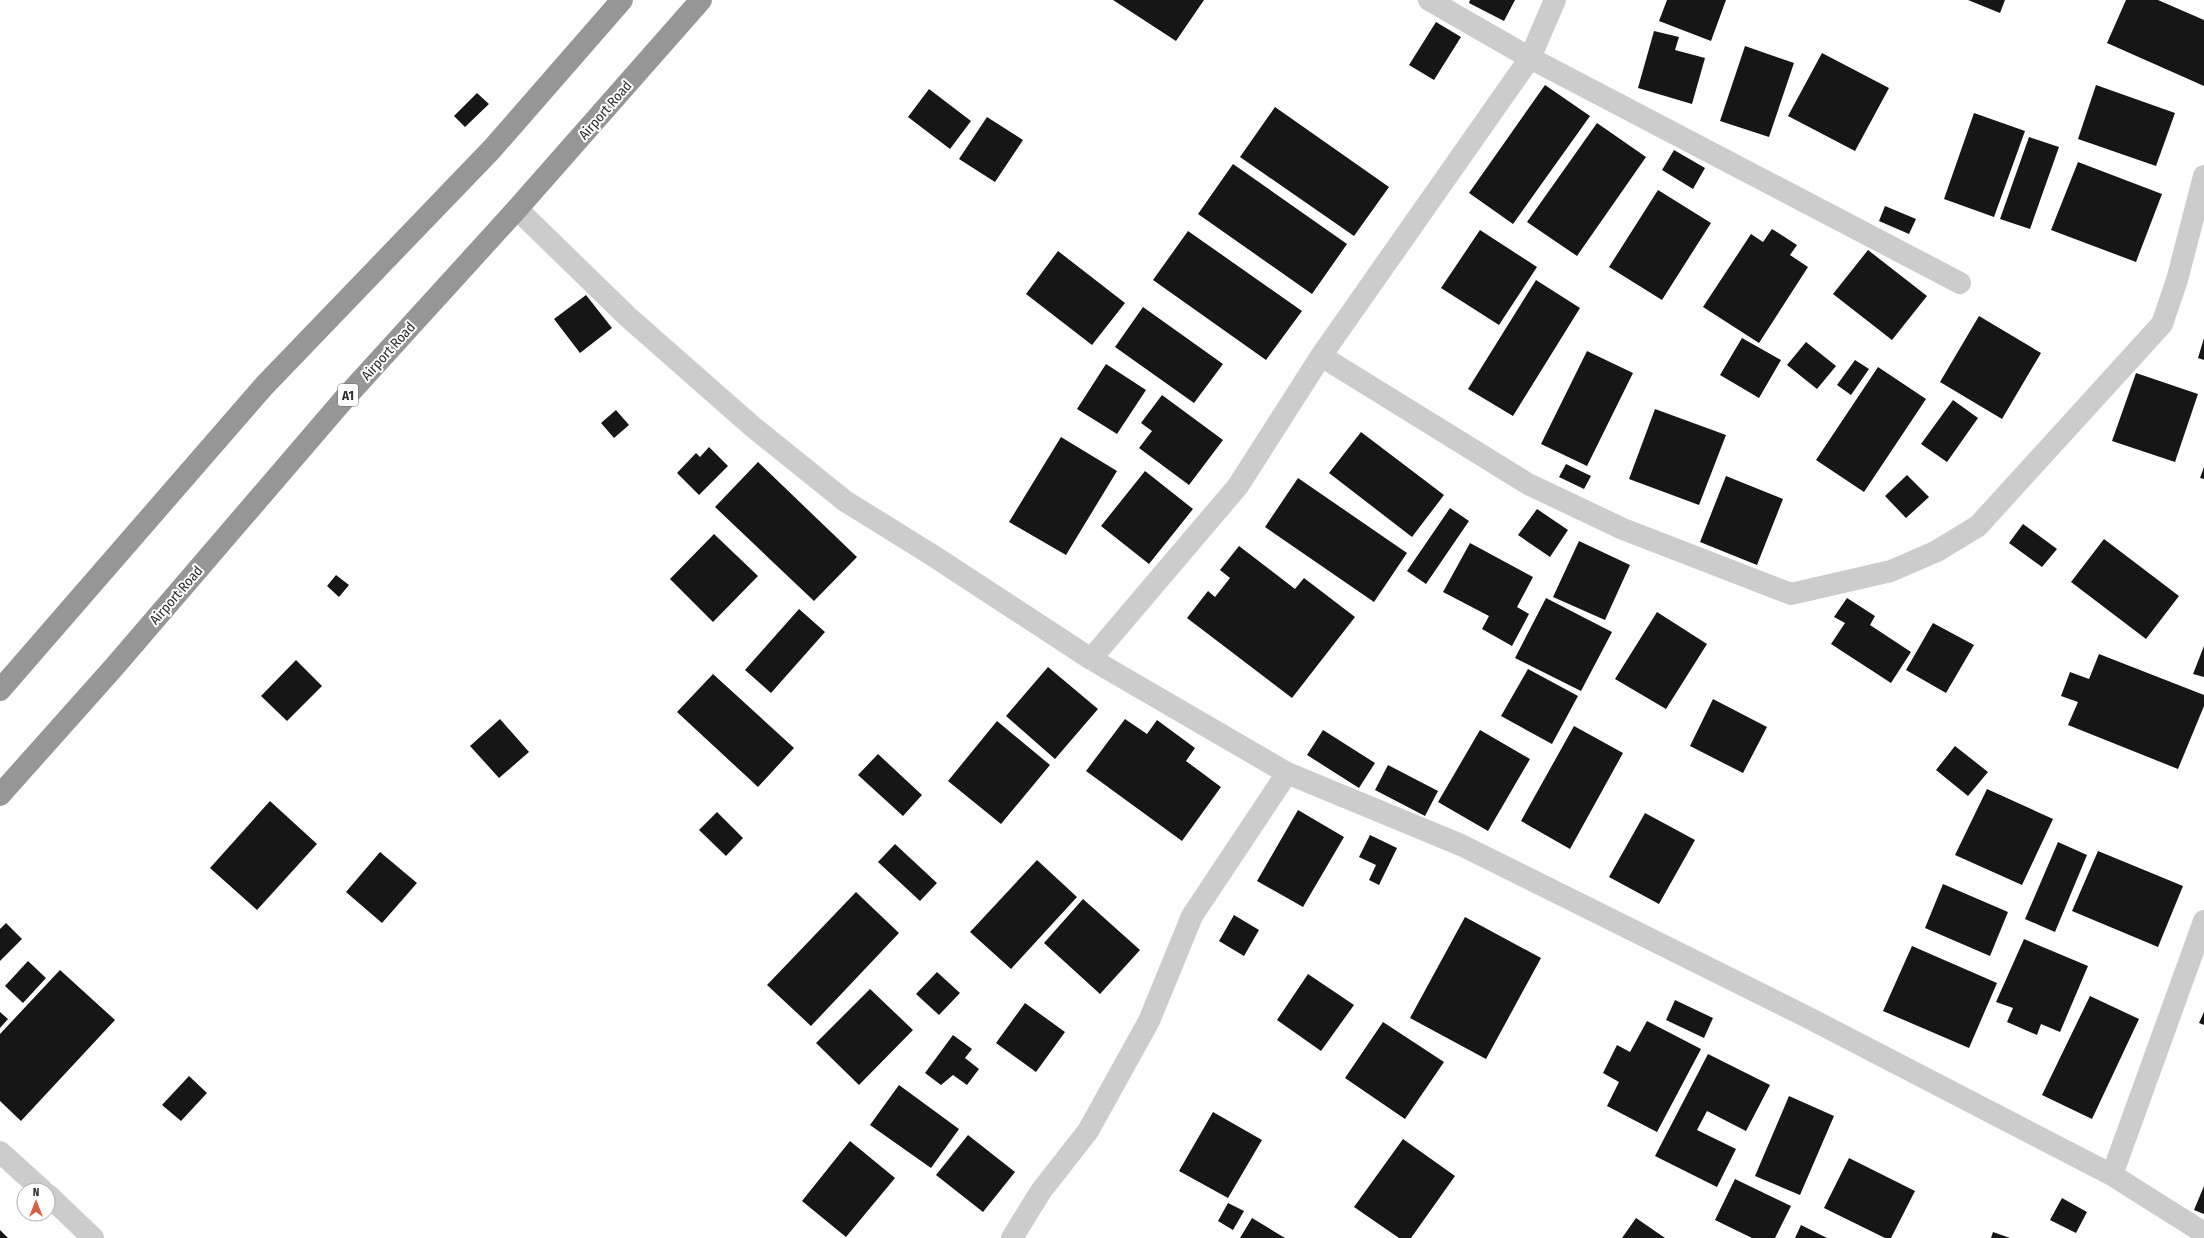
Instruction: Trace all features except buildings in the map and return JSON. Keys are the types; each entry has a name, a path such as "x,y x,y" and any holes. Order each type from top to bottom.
{"highway":[{"path":"0,690 264,386 492,149 622,0"},
{"name":"Airport Road","path":"0,795 115,666 345,398 518,208 701,0"}],"street":[{"path":"1429,0 1530,58 1960,283"},
{"path":"1091,659 1238,486 1321,356 1530,58 1555,0"},
{"path":"1321,356 1528,484 1623,529 1791,594 1891,571 1937,551 1978,526 2162,324 2177,280 2204,176"},
{"path":"518,208 628,317 753,427 845,501 938,559 1091,659 1287,773 1468,849 1803,1015 2112,1175 2204,1233"},
{"path":"1012,1238 1041,1191 1088,1131 1149,1021 1192,916 1287,773"},
{"path":"2112,1175 2204,921"},
{"path":"0,1152 33,1182"},
{"path":"56,1203 93,1238"}]}
